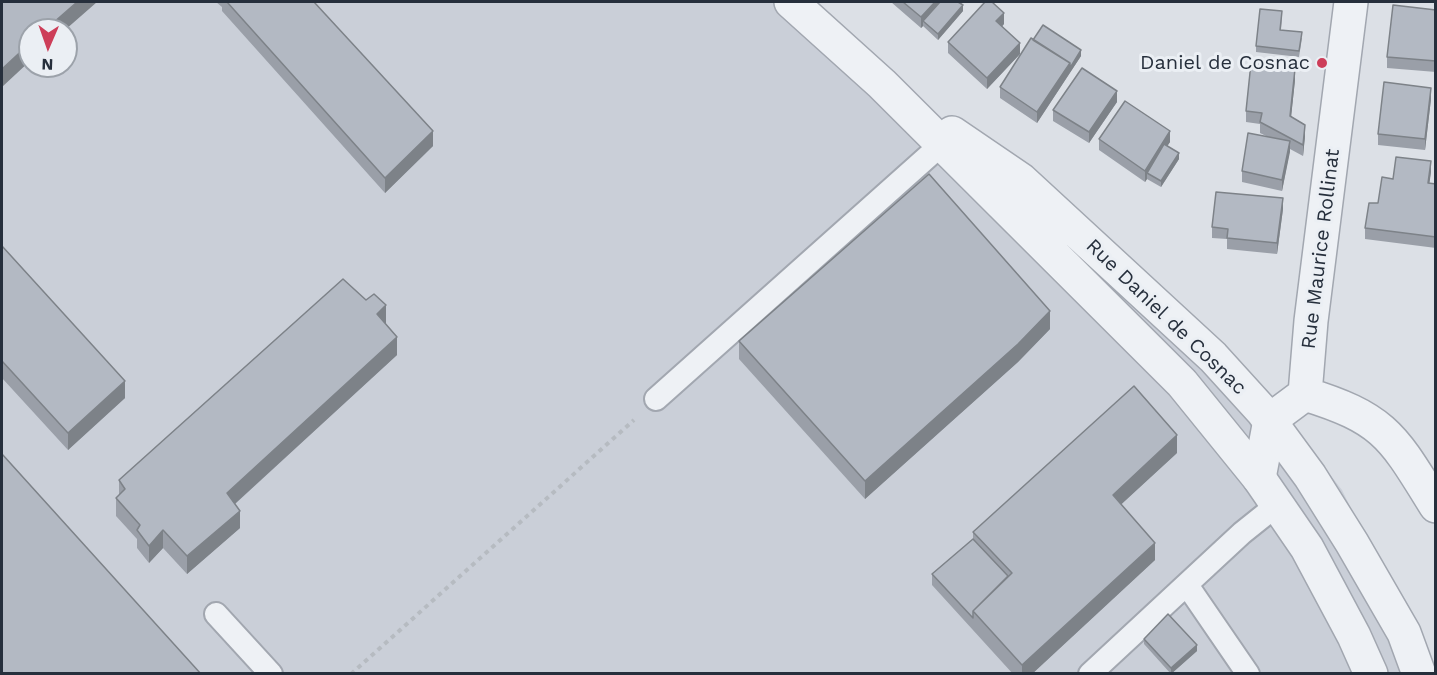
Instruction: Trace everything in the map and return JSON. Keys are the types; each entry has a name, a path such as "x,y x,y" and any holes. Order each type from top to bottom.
{"street":[{"name":"Rue Daniel de Cosnac","path":"791,2 882,84 1182,383 1259,478 1307,548 1354,636 1371,674"},
{"name":"Rue Maurice Rollinat","path":"1305,394 1313,310 1351,2"},
{"name":"Rue Daniel de Cosnac","path":"882,84 1021,180 1213,357 1270,420 1310,476 1404,633 1419,674"},
{"path":"997,198 1047,223 1226,403 1270,420"},
{"path":"1259,478 1270,420 1305,394 1354,411 1385,431 1402,452 1436,506"},
{"path":"1277,505 1325,536 1394,659 1405,674"}],"lane":[{"path":"656,399 942,144"},
{"path":"1090,674 1277,505"},
{"path":"1186,585 1248,674"},
{"path":"216,614 271,674"}],"path":[{"path":"351,674 656,399"}],"shaded area":[{"path":"2,2 793,2 1255,378 1342,490 1432,673 2,673"}],"building":[{"path":"2,2 77,2 59,18 18,18 18,54 2,69"},
{"path":"227,2 314,2 433,131 385,178"},
{"path":"903,2 935,2 921,17"},
{"path":"940,2 958,2 963,5 938,34 923,21"},
{"path":"985,2 992,2 1004,13 996,21 1020,43 987,78 948,42"},
{"path":"1393,5 1436,10 1436,61 1387,57"},
{"path":"1260,9 1282,11 1280,30 1302,32 1299,51 1256,46"},
{"path":"1043,25 1081,50 1070,68 1070,63 1033,40"},
{"path":"1031,38 1070,63 1037,112 1000,87"},
{"path":"1251,63 1295,69 1290,116 1305,125 1303,145 1260,122 1262,113 1246,111"},
{"path":"1082,68 1117,91 1089,132 1053,110"},
{"path":"1384,82 1431,88 1425,139 1378,134"},
{"path":"1125,101 1170,131 1145,171 1099,139"},
{"path":"1248,133 1290,141 1282,180 1242,171"},
{"path":"1164,144 1179,153 1161,181 1147,173"},
{"path":"1396,157 1431,161 1428,183 1436,184 1436,237 1365,228 1369,203 1378,203 1382,177 1393,179"},
{"path":"929,174 1050,311 1018,344 865,481 739,341"},
{"path":"1216,192 1283,198 1277,243 1227,238 1228,229 1212,227"},
{"path":"2,246 125,381 68,433 2,361"},
{"path":"343,279 366,300 374,294 386,305 377,314 397,337 227,493 240,511 187,556 163,530 149,546 137,530 140,525 116,498 125,489 119,480"},
{"path":"1134,386 1177,435 1113,495 1155,543 1022,665 973,611 1012,573 973,532"},
{"path":"2,454 201,674 2,674"},
{"path":"973,539 1008,576 973,611 973,618 932,574"},
{"path":"1168,614 1197,645 1171,668 1144,639"}],"place":[{"name":"Daniel de Cosnac","path":"1322,63"}]}
